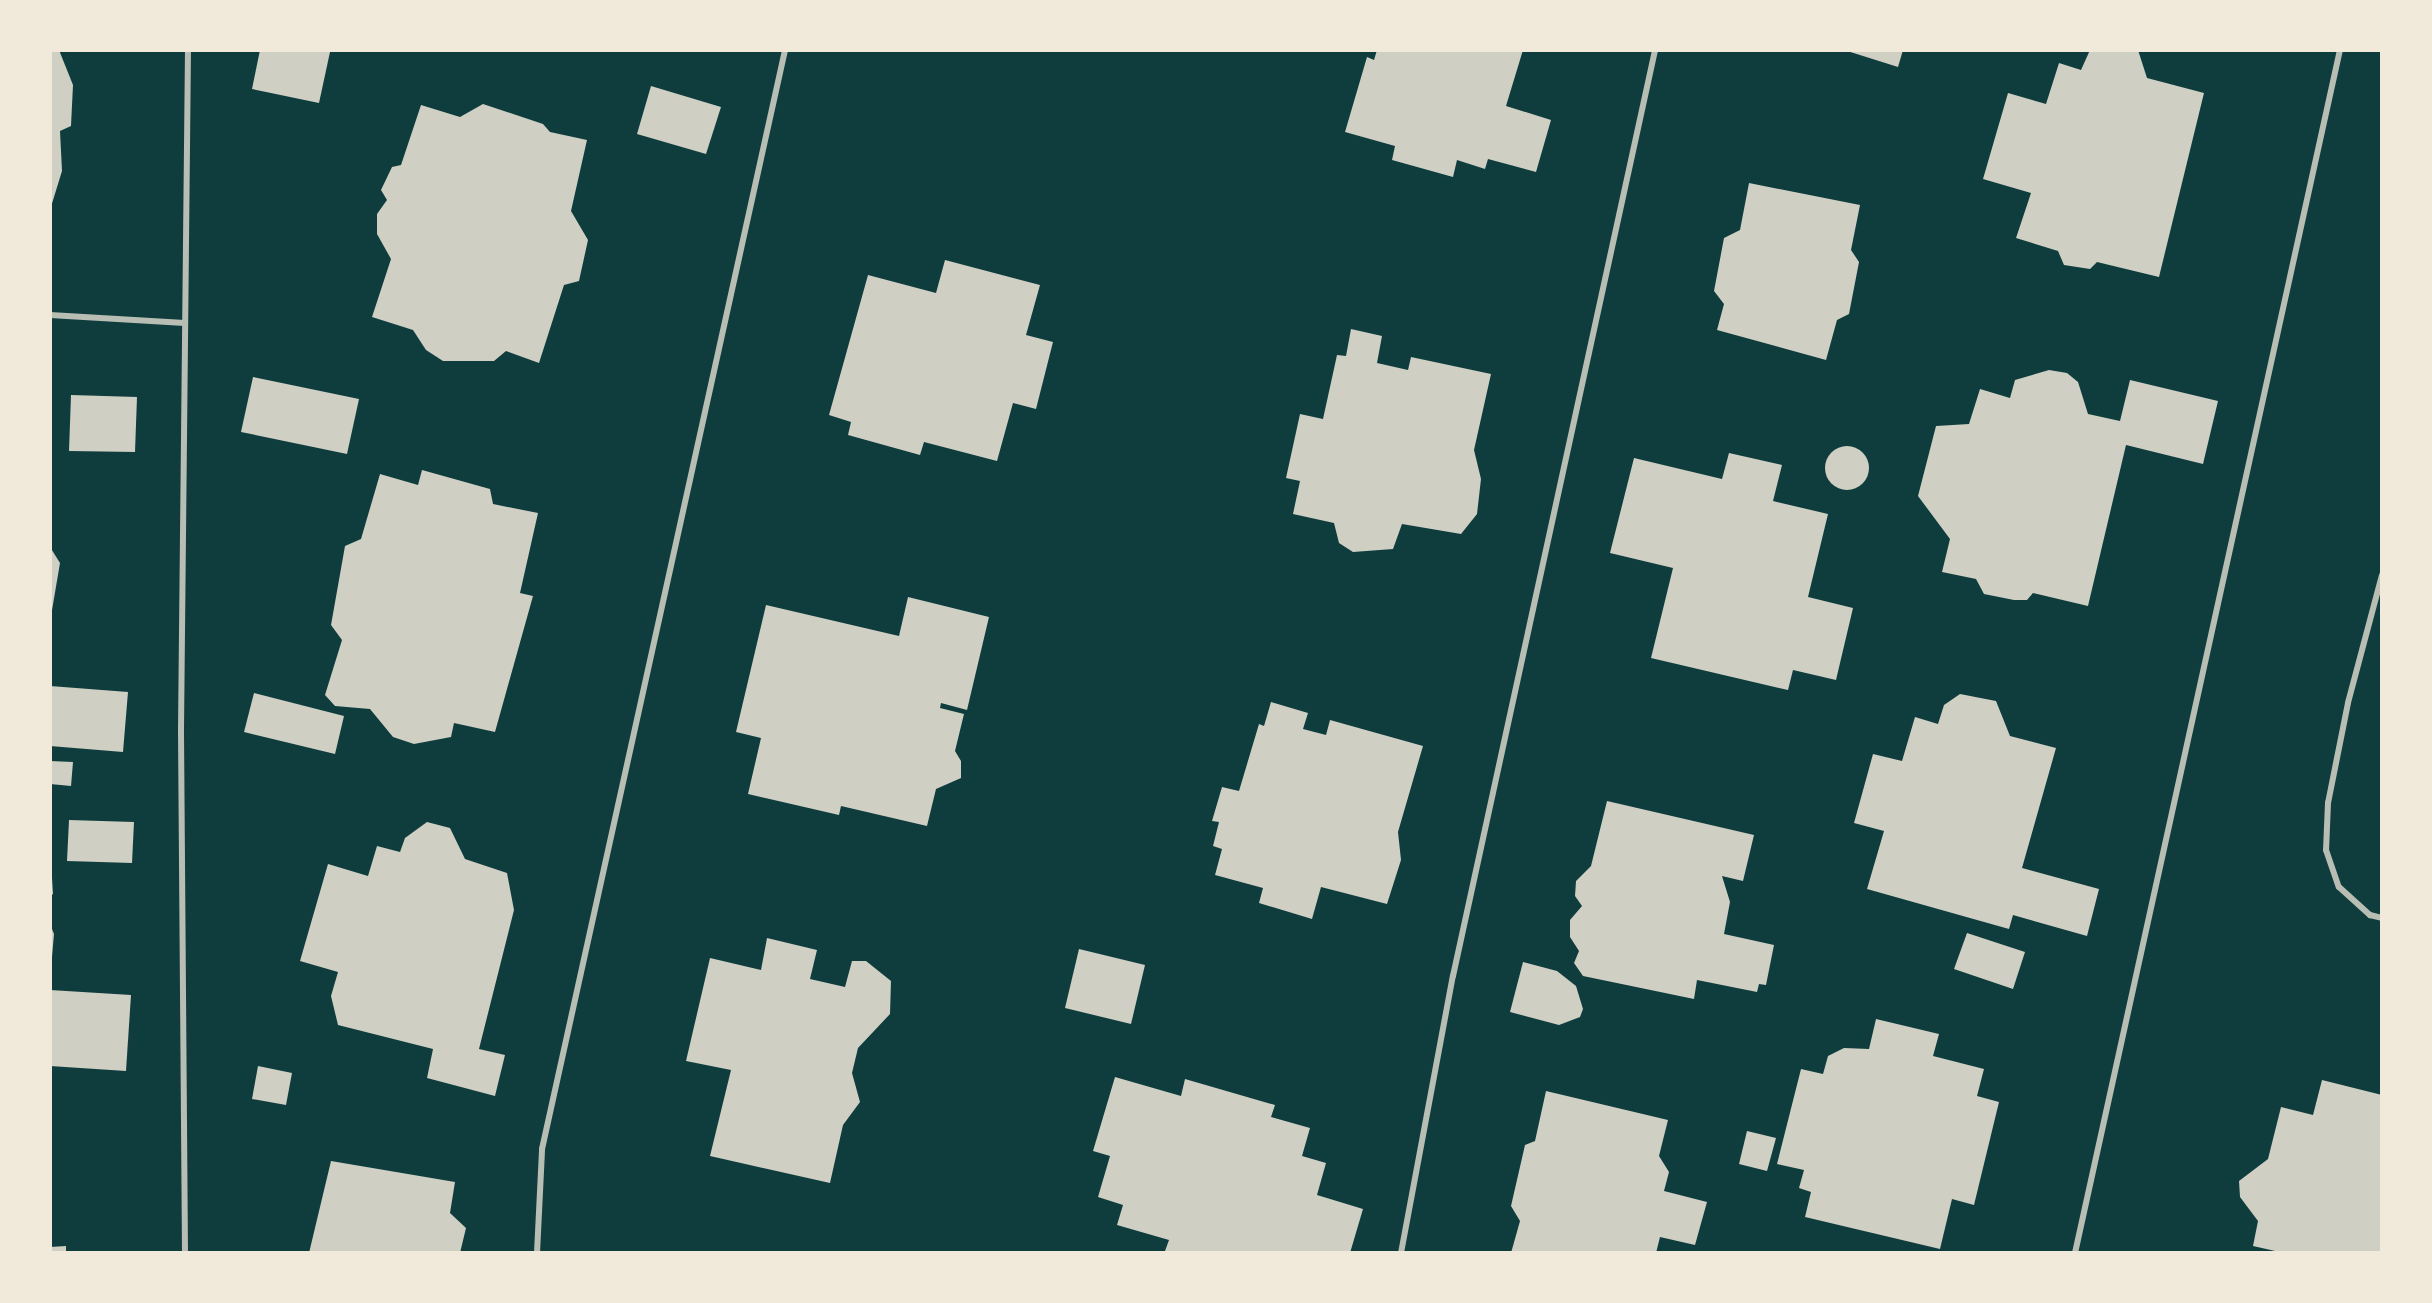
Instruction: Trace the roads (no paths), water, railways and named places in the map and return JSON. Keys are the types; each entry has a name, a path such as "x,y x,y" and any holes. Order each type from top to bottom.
{"lane":[{"path":"185,1253 188,50"},
{"path":"537,1253 542,1149 785,50"},
{"path":"1401,1253 1453,976 1655,50"},
{"path":"2075,1253 2340,50"},
{"path":"50,315 185,323"},
{"path":"2382,575 2348,703 2328,803 2326,850 2339,887 2370,915 2382,918"}]}
